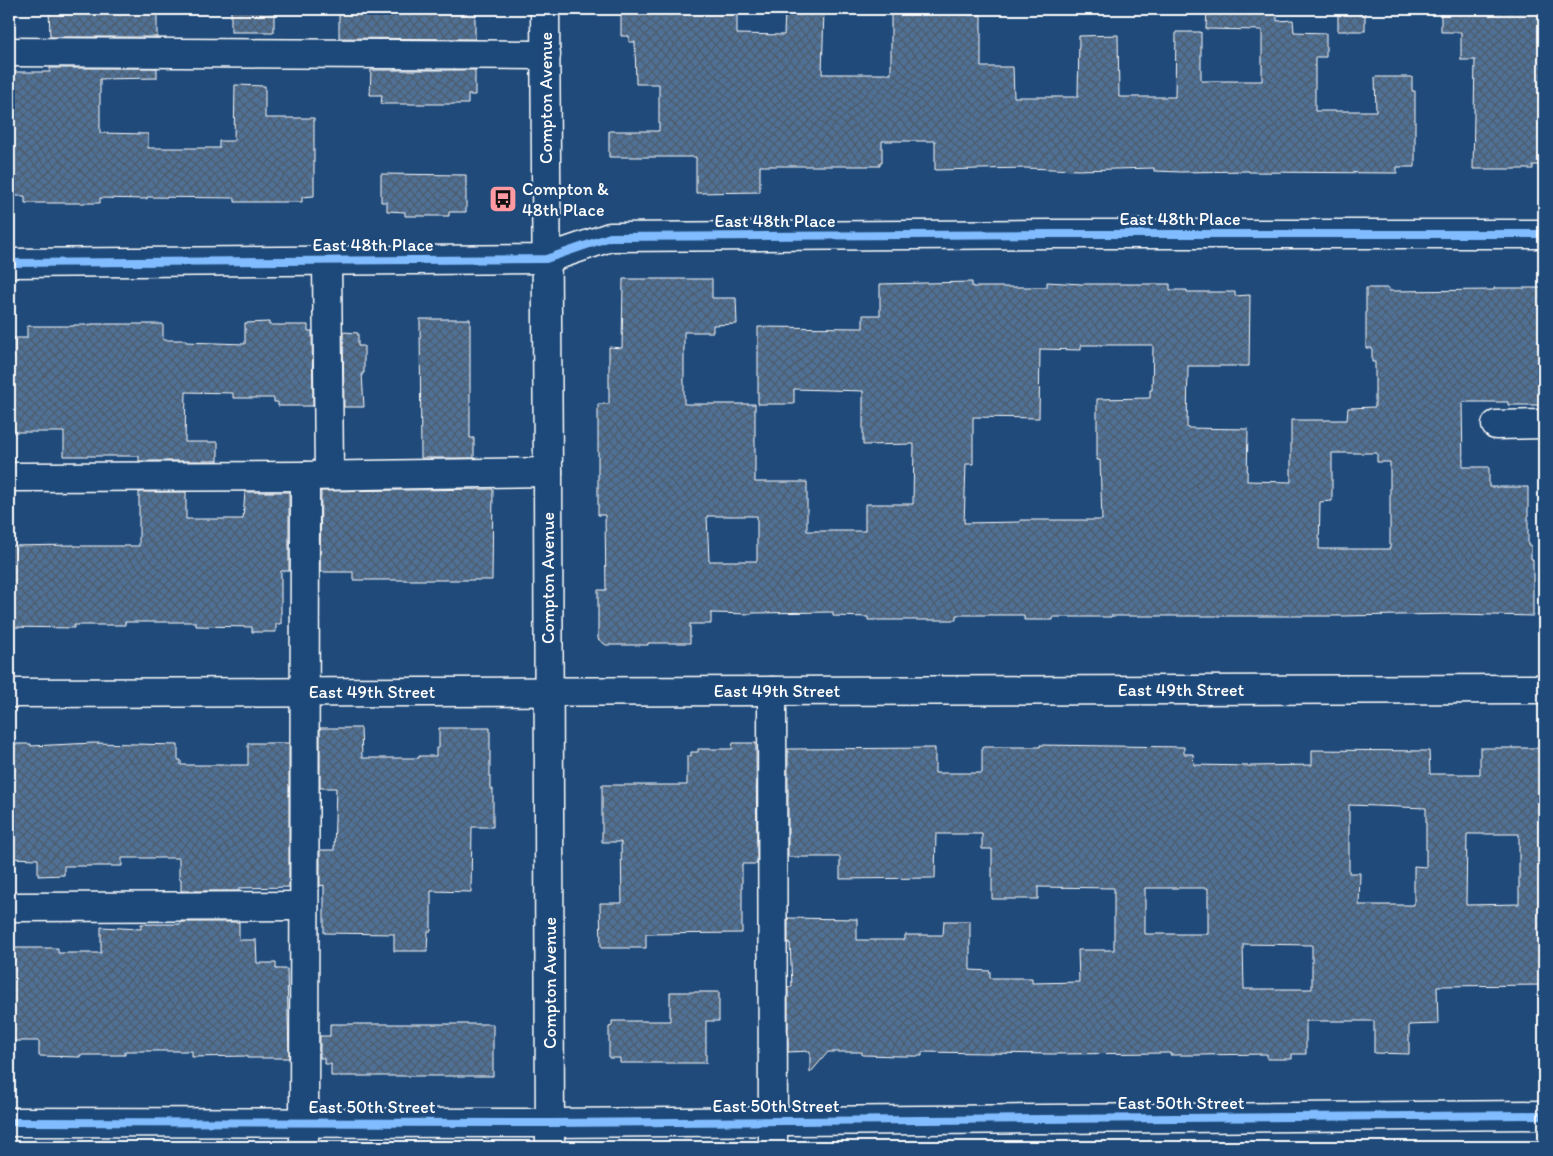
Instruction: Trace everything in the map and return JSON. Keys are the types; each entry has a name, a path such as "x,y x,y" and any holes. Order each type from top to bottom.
{"street":[{"name":"Compton Avenue","path":"545,9 550,1135"},
{"path":"9,52 546,55"},
{"name":"East 48th Place","path":"9,263 546,259 610,237 1055,234 1544,234"},
{"path":"304,1135 304,692 327,260"},
{"path":"1496,425 1544,424"},
{"path":"9,477 548,472"},
{"name":"East 49th Street","path":"9,693 1544,689"},
{"path":"772,691 773,1134"},
{"path":"9,907 304,906"},
{"name":"East 50th Street","path":"9,1122 304,1135 773,1134 1544,1115"}],"building":[{"path":"49,9 157,9 157,37 50,37"},
{"path":"231,9 274,9 274,32 231,32"},
{"path":"339,9 472,9 475,10 475,39 339,38"},
{"path":"621,9 737,9 737,34 784,35 785,9 824,9 822,74 891,74 891,9 939,9 939,14 981,15 981,67 1013,67 1014,97 1078,97 1079,36 1118,35 1119,97 1175,97 1176,32 1201,32 1201,81 1262,81 1262,30 1206,29 1207,9 1277,9 1277,21 1293,20 1294,32 1326,33 1326,57 1315,57 1315,111 1376,111 1375,77 1412,77 1412,91 1415,91 1415,167 1397,167 1397,173 1181,172 1154,171 1154,168 935,170 935,141 882,141 882,162 880,162 880,166 760,166 760,192 696,193 696,157 609,157 609,131 659,131 659,84 636,84 635,42 629,42 629,36 621,36"},
{"path":"1338,9 1365,9 1365,31 1338,31"},
{"path":"1441,9 1544,9 1544,165 1533,165 1533,169 1473,169 1475,60 1461,60 1461,32 1441,32"},
{"path":"50,68 157,68 157,78 100,79 100,133 148,134 148,148 219,148 219,141 234,141 235,85 265,86 265,118 314,118 314,196 302,197 302,202 235,202 235,198 147,197 147,199 100,198 100,203 25,203 25,196 9,196 9,137 11,137 10,75 13,75 13,72 50,72"},
{"path":"371,70 475,70 475,95 468,95 468,104 381,104 382,95 370,95"},
{"path":"381,174 466,175 466,212 449,212 449,216 405,216 405,212 387,211 387,202 381,202"},
{"path":"623,279 712,279 712,298 736,298 737,324 713,325 713,332 684,332 684,404 755,404 755,482 807,482 807,531 865,531 865,504 913,504 914,444 863,445 863,391 794,389 794,404 758,404 758,327 863,328 863,315 880,315 880,284 972,282 972,287 1047,287 1047,282 1170,284 1170,290 1235,292 1235,296 1250,295 1249,366 1188,366 1187,428 1248,429 1247,481 1291,482 1291,420 1347,420 1348,408 1375,407 1375,362 1372,362 1372,348 1366,348 1366,288 1389,288 1389,291 1544,288 1544,405 1508,405 1508,402 1462,402 1463,467 1489,467 1489,487 1528,487 1528,545 1531,545 1531,559 1533,559 1533,616 1456,614 1111,616 1053,617 1053,620 1024,620 1024,615 956,615 956,620 868,620 868,617 833,616 833,612 711,613 711,624 690,624 690,643 606,645 598,639 598,590 606,590 605,515 598,515 598,404 609,404 609,347 622,348","holes":["1081,345 1153,345 1152,390 1150,390 1150,398 1097,399 1097,460 1100,460 1102,520 1020,520 1020,522 964,523 966,464 973,464 973,417 1039,418 1040,349 1081,350","1332,453 1377,453 1377,462 1390,462 1390,549 1319,549 1320,502 1332,501","707,516 757,516 757,561 709,561"]},
{"path":"420,319 470,319 470,438 474,438 474,458 421,458"},
{"path":"269,322 269,325 308,325 308,331 312,331 313,406 278,406 278,402 274,402 274,398 233,398 233,393 186,392 185,442 218,442 218,461 139,461 139,456 64,456 64,432 13,432 12,357 14,357 14,338 27,338 27,326 163,324 163,340 245,344 245,323"},
{"path":"343,332 358,333 358,346 364,346 364,373 362,373 364,407 344,407"},
{"path":"493,489 492,580 353,580 353,572 320,572 321,491"},
{"path":"139,492 186,492 186,519 243,519 245,492 289,492 289,571 281,571 281,624 276,624 276,632 252,632 252,627 196,626 196,622 125,622 125,625 74,625 74,628 9,627 9,546 139,546"},
{"path":"320,728 361,728 362,758 419,758 419,756 436,756 436,748 439,748 439,728 490,728 490,789 493,789 493,827 472,827 471,892 431,891 431,931 428,931 427,951 394,951 394,934 324,933 324,885 320,886 320,850 334,850 336,788 320,788"},
{"path":"93,743 178,745 178,760 181,760 181,765 248,765 248,743 289,743 289,887 239,888 239,891 181,891 179,858 122,858 122,866 64,866 64,875 38,876 38,859 9,858 9,744 31,744 31,746"},
{"path":"733,743 756,743 757,864 742,864 742,933 646,934 646,948 601,948 600,903 622,903 621,842 602,842 602,785 687,785 687,756 691,756 691,752 698,752 698,749 732,749"},
{"path":"1040,745 1184,747 1184,754 1193,754 1194,765 1252,766 1312,765 1312,750 1429,751 1430,774 1480,774 1480,748 1544,748 1544,985 1437,986 1438,1024 1409,1025 1409,1054 1374,1053 1374,1021 1306,1021 1306,1054 1292,1054 1292,1059 1267,1059 1267,1054 1170,1055 1170,1053 922,1052 922,1056 900,1056 862,1055 862,1052 828,1052 810,1073 810,1051 788,1052 788,987 792,987 788,918 857,919 857,940 905,940 905,935 943,935 944,921 970,921 970,970 990,971 990,978 1032,978 1032,983 1079,982 1078,950 1114,950 1114,888 1038,887 1038,899 992,899 992,849 982,849 982,834 936,834 935,878 840,879 840,857 788,857 788,749 935,748 935,773 982,773 982,747 1040,747","holes":["1349,805 1426,808 1426,867 1414,866 1414,905 1359,905 1360,873 1349,873","1467,834 1519,834 1519,904 1466,905","1145,888 1208,888 1208,934 1145,934","1243,944 1312,945 1312,989 1244,989"]},
{"path":"181,922 239,922 239,940 256,940 257,963 276,963 276,969 287,969 289,1058 247,1058 247,1056 192,1057 192,1051 125,1051 125,1055 80,1055 80,1057 39,1056 39,1041 9,1041 9,948 58,948 58,953 101,953 101,927 141,929 141,924 181,924"},
{"path":"670,992 719,992 719,1021 706,1021 706,1063 620,1063 620,1058 609,1058 609,1027 612,1026 612,1021 670,1021"},
{"path":"330,1024 493,1024 493,1076 331,1076 331,1064 324,1064 324,1058 320,1058 320,1036 330,1036"}],"cycle path":[{"path":"9,263 546,259 610,237 1055,234 1544,234"},
{"path":"9,1122 550,1123 1544,1115"}],"place":[{"name":"Compton & 48th Place","path":"503,199"}]}
